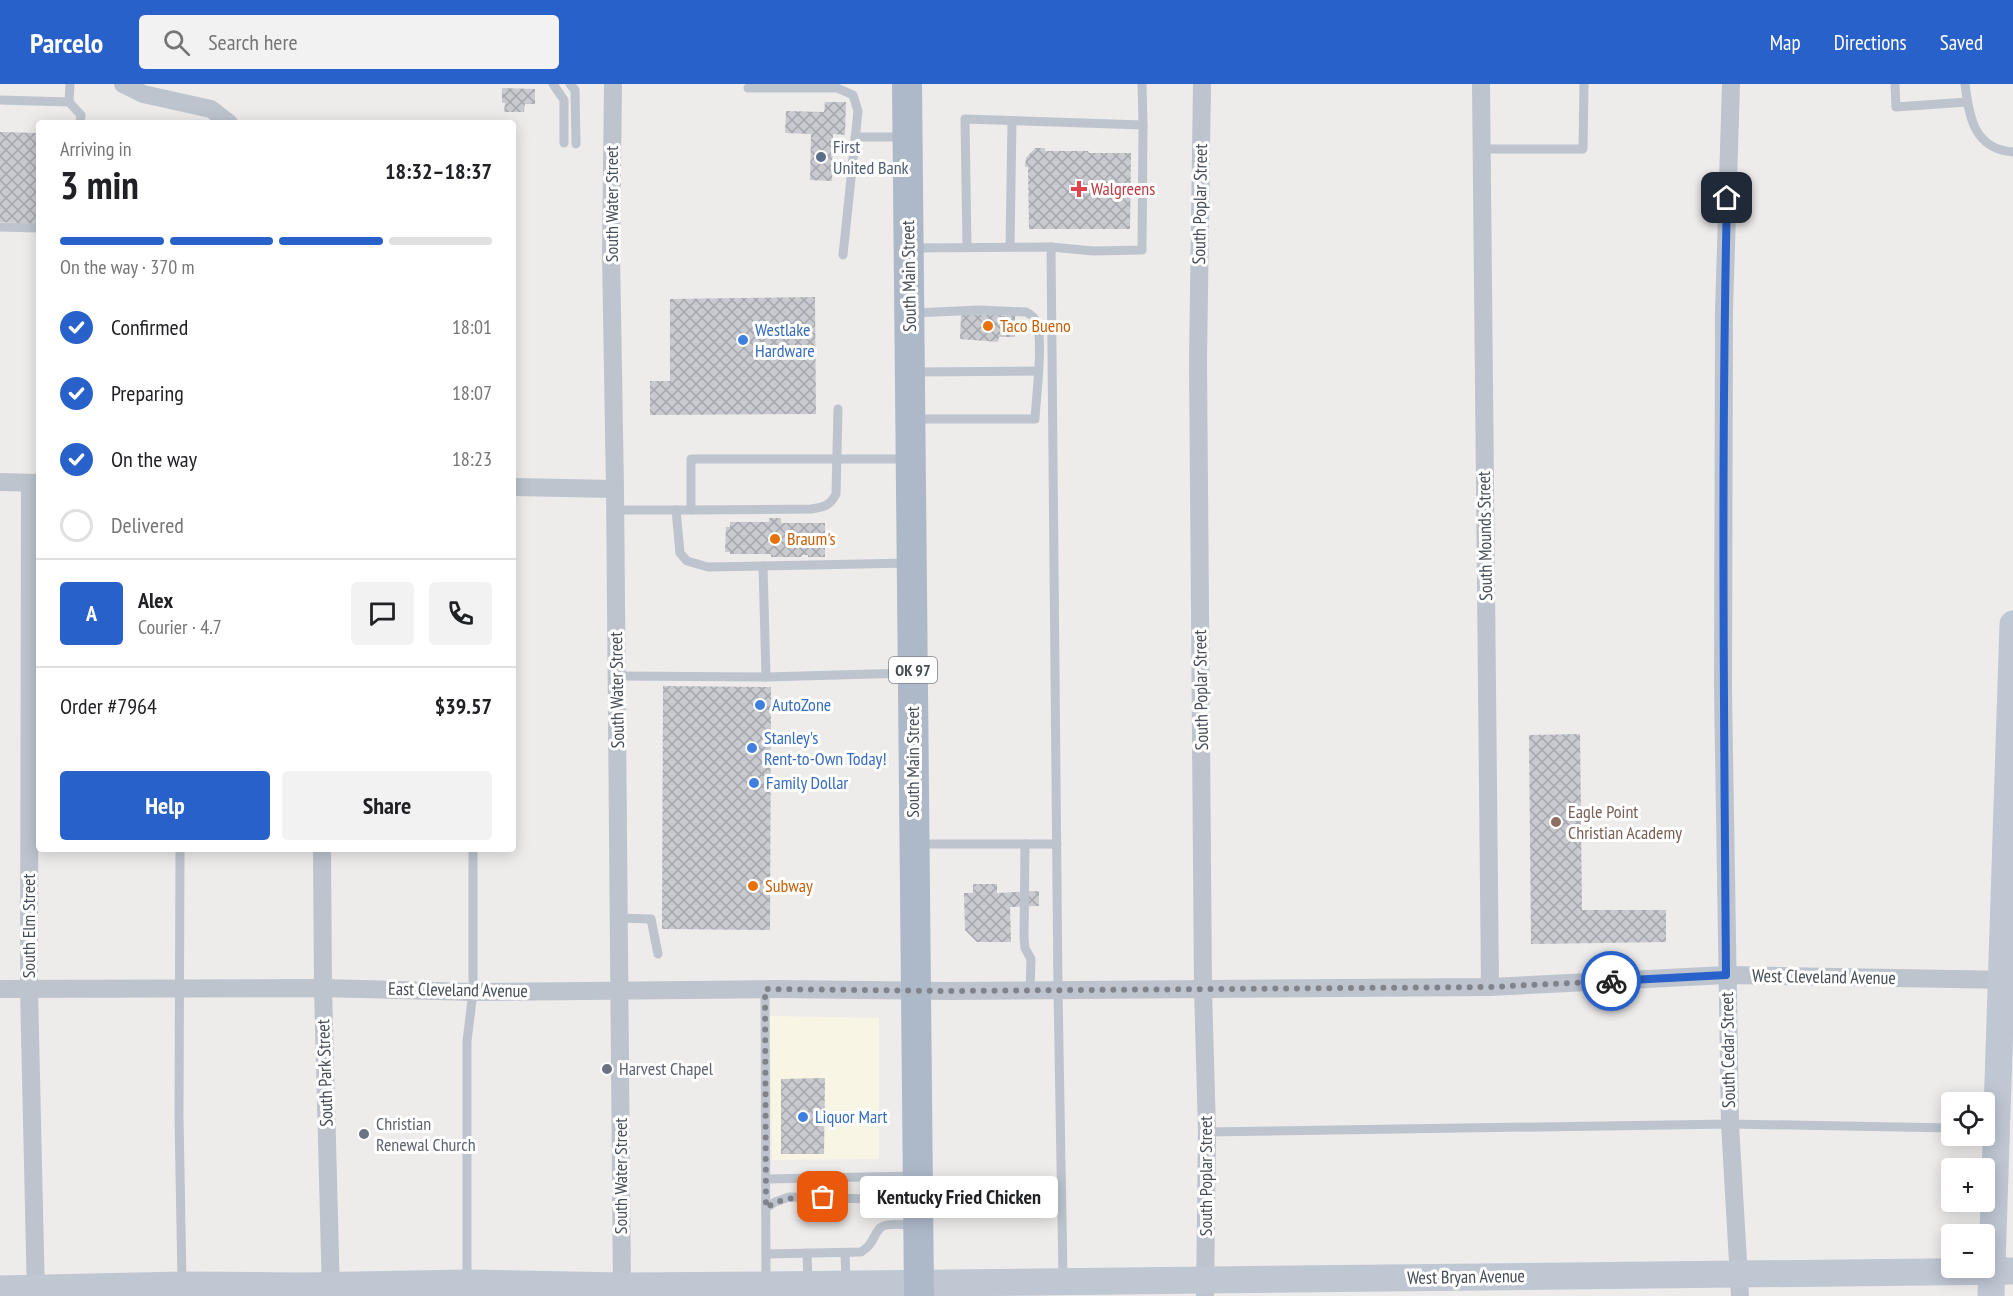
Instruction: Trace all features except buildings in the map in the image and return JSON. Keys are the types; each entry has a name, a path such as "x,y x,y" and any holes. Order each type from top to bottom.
{"main road":[{"name":"South Main Street","path":"907,84 919,1289"}],"street":[{"path":"123,84 143,94 211,109 225,120"},
{"name":"South Water Street","path":"613,84 611,253 622,1291"},
{"name":"South Poplar Street","path":"1202,84 1198,361 1203,988 1207,1132 1205,1288"},
{"name":"South Mounds Street","path":"1481,84 1490,987"},
{"name":"South Cedar Street","path":"1731,84 1724,311 1723,690 1730,1124 1740,1285"},
{"path":"0,482 34,483"},
{"name":"South Elm Street","path":"34,483 29,989 36,1293"},
{"path":"516,487 615,489"},
{"path":"1994,1092 2007,980 2013,624"},
{"name":"South Park Street","path":"322,852 322,988 331,1291"},
{"name":"West Cleveland Avenue","path":"915,991 1490,987 1726,975 2007,980"},
{"name":"East Cleveland Avenue","path":"0,989 322,988 473,992 765,989 915,991"},
{"path":"1991,1146 1998,1279"},
{"name":"West Bryan Avenue","path":"0,1289 36,1293 467,1290 766,1291 808,1285 846,1284 919,1289 1063,1282 1205,1288 1740,1285 1998,1279"}],"lane":[{"path":"69,102 70,84"},
{"path":"553,84 564,100 564,143"},
{"path":"570,84 575,90 576,144"},
{"path":"908,248 1051,247 1142,250 1142,84"},
{"path":"1481,148 1583,149 1584,84"},
{"path":"1895,84 1896,107 1967,102"},
{"path":"1965,84 1969,117 1980,135 1991,147 2000,152 2013,153"},
{"path":"748,88 837,88 853,95 858,111 843,255"},
{"path":"0,100 69,102 81,115 80,120"},
{"path":"967,248 965,119 1143,125"},
{"path":"1010,247 1012,121"},
{"path":"855,136 908,137"},
{"path":"0,227 36,228"},
{"path":"1051,247 1063,1282"},
{"path":"909,314 980,310 1026,312 1031,314 1037,322 1039,336 1035,419 910,419"},
{"path":"910,372 1038,371"},
{"path":"615,510 824,507 831,504 836,494 838,409"},
{"path":"691,510 691,459 911,459"},
{"path":"676,510 680,553 687,561 708,567 912,563"},
{"path":"763,566 766,677"},
{"path":"617,676 766,677 913,673"},
{"path":"914,844 1057,844"},
{"path":"1025,844 1024,938 1031,959 1030,990"},
{"path":"180,852 179,1117 182,1291"},
{"path":"467,1290 467,1041 473,992 473,852"},
{"path":"619,918 651,919 658,954"},
{"path":"765,989 766,1291"},
{"path":"1207,1132 1730,1124 1941,1128"},
{"path":"766,1179 918,1200"},
{"path":"766,1208 789,1197 918,1200"},
{"path":"766,1254 861,1252 868,1248 880,1228 918,1200"},
{"path":"807,1253 808,1285"},
{"path":"845,1253 846,1284"}],"shaded area":[{"path":"770,1016 879,1018 879,1159 772,1160"}],"way so far":[{"path":"823,1197 789,1197 766,1208 765,989 948,991 1490,987 1611,981"}],"place":[{"name":"First United Bank","path":"821,157"},
{"name":"Walgreens","path":"1079,189"},
{"name":"Taco Bueno","path":"988,326"},
{"name":"Westlake Hardware","path":"743,340"},
{"name":"Braum's","path":"775,539"},
{"name":"AutoZone","path":"760,705"},
{"name":"Stanley's Rent-to-Own Today!","path":"752,748"},
{"name":"Family Dollar","path":"754,783"},
{"name":"Eagle Point Christian Academy","path":"1556,822"},
{"name":"Subway","path":"753,886"},
{"name":"Harvest Chapel","path":"607,1069"},
{"name":"Liquor Mart","path":"803,1117"},
{"name":"Christian Renewal Church","path":"364,1134"},
{"name":"Kentucky Fried Chicken","path":"823,1197"}],"route":[{"path":"1611,981 1726,975 1723,690 1724,311 1727,198"}]}
